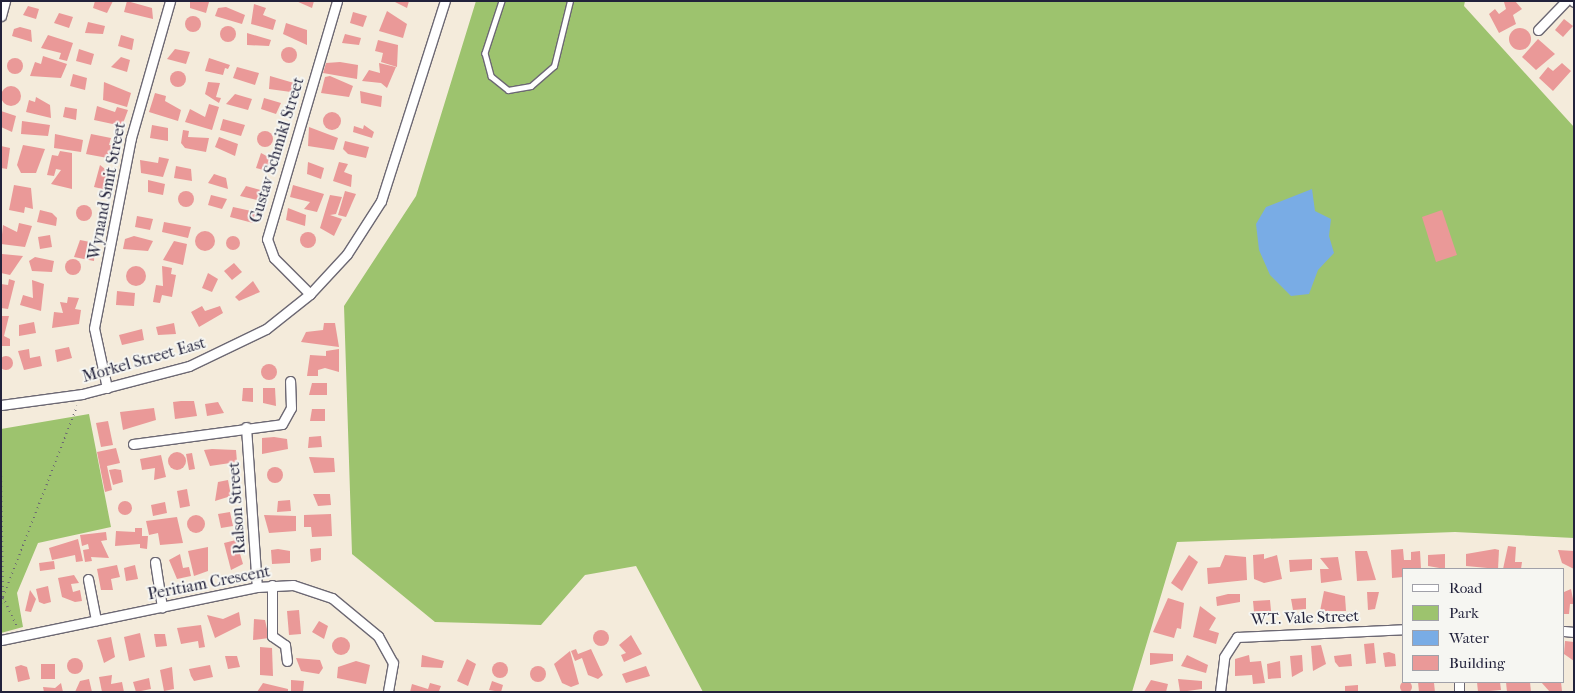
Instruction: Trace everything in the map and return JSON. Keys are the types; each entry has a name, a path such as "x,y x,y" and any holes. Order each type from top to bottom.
{"street":[{"path":"1,16 5,1"},
{"name":"Wynand Smit Street","path":"107,388 94,328 131,138 170,1"},
{"name":"Gustav Schmikl Street","path":"310,294 274,258 267,239 338,1"},
{"name":"Morkel Street East","path":"1,405 82,394 189,366 225,351 266,329 310,294 347,254 380,202 445,1"},
{"path":"1538,30 1566,1"},
{"path":"133,444 286,420 291,408 290,381"},
{"name":"Ralson Street","path":"246,427 257,587"},
{"path":"155,562 162,607"},
{"path":"88,579 96,620"},
{"path":"272,585 272,636 285,645 287,661"},
{"name":"Peritiam Crescent","path":"1,640 272,585 322,592 367,626 392,655 388,692"},
{"name":"W.T. Vale Street","path":"1220,692 1224,657 1237,637 1402,629"}],"lane":[{"path":"502,1 485,53 491,76 508,90 531,86 554,66 570,1"}],"path":[{"path":"1,604 82,394"},
{"path":"1,466 3,596 22,636"}],"green space":[{"path":"476,1 1465,1 1464,6 1574,127 1574,538 1455,532 1177,542 1132,692 703,692 636,566 585,575 541,625 435,622 352,554 344,306 416,196"},
{"path":"89,414 111,527 38,543 17,593 23,627 1,633 1,429"}],"water":[{"path":"1312,189 1315,211 1331,219 1329,236 1334,253 1318,270 1309,294 1291,296 1270,275 1259,250 1256,224 1266,207"}],"building":[{"path":"95,1 113,1 107,13 93,8"},
{"path":"127,1 152,8 153,19 124,12"},
{"path":"190,1 209,2 206,13 190,8"},
{"path":"296,1 314,1 312,8"},
{"path":"393,1 409,1 407,8"},
{"path":"1515,1 1522,9 1513,15 1516,24 1499,33 1489,14 1495,9 1499,14 1506,9 1504,2"},
{"path":"254,4 266,8 263,15 276,20 273,30 251,24"},
{"path":"28,6 39,9 36,19 23,15"},
{"path":"226,7 245,15 242,24 215,16 218,8"},
{"path":"387,11 407,24 403,38 379,31"},
{"path":"353,12 367,16 363,27 350,23"},
{"path":"59,13 73,17 69,28 54,23"},
{"path":"190,16 196,16 201,21 199,30 190,32 185,27 185,21"},
{"path":"1564,19 1573,26 1563,37 1555,30"},
{"path":"88,22 105,26 103,34 85,33"},
{"path":"286,23 307,30 307,45 283,34"},
{"path":"228,26 234,28 236,34 234,40 228,42 222,40 220,34 222,28"},
{"path":"20,27 31,30 32,42 12,36 14,29"},
{"path":"1520,28 1528,31 1531,39 1528,47 1520,50 1512,47 1509,39 1512,31"},
{"path":"247,33 271,40 269,46 247,45"},
{"path":"345,34 361,38 359,45 342,43"},
{"path":"48,35 73,43 67,61 59,59 61,53 41,48"},
{"path":"121,35 134,39 132,50 118,46"},
{"path":"1538,39 1555,54 1536,70 1522,57"},
{"path":"378,40 398,45 397,67 381,62 383,53 375,51"},
{"path":"289,47 297,55 289,63 281,55"},
{"path":"79,49 94,54 91,65 76,61"},
{"path":"175,49 190,52 186,64 167,59"},
{"path":"43,56 67,64 61,78 30,76 35,62 41,64"},
{"path":"121,57 130,60 127,72 111,67"},
{"path":"15,58 23,66 15,74 7,66"},
{"path":"209,58 230,65 228,69 225,68 223,75 205,71"},
{"path":"340,62 358,65 357,79 323,73 326,63"},
{"path":"379,63 396,67 387,88 381,83 362,81 369,70 380,73"},
{"path":"1562,63 1571,71 1553,91 1539,78 1548,67 1553,71"},
{"path":"237,67 259,73 255,85 233,78"},
{"path":"178,71 184,73 186,79 184,85 178,87 172,85 170,79 172,73"},
{"path":"73,74 87,78 85,90 70,86"},
{"path":"270,76 294,83 291,92 269,89"},
{"path":"330,76 353,86 349,97 321,93 325,77"},
{"path":"104,82 131,93 127,107 103,100"},
{"path":"208,82 220,83 216,97 221,98 219,103 205,94"},
{"path":"11,86 18,89 21,96 18,103 11,106 4,103 1,96 4,89"},
{"path":"360,91 382,96 381,107 361,103"},
{"path":"155,93 166,96 165,101 181,110 178,121 149,112"},
{"path":"235,94 252,99 248,110 226,104"},
{"path":"36,97 50,105 51,118 26,112 29,100 35,102"},
{"path":"264,98 281,103 276,114 261,109"},
{"path":"209,104 219,107 212,130 185,122 190,109 205,117"},
{"path":"97,106 115,112 117,107 128,110 122,126 94,120"},
{"path":"65,107 77,109 76,120 63,117"},
{"path":"1,111 16,116 12,132 1,127"},
{"path":"332,112 338,115 341,121 338,127 332,130 326,127 323,121 326,115"},
{"path":"223,119 245,125 241,136 220,130"},
{"path":"22,121 50,125 48,136 21,134"},
{"path":"152,125 168,128 168,141 150,138"},
{"path":"364,125 374,132 372,138 353,132 354,126 363,129"},
{"path":"309,127 338,138 334,150 308,146"},
{"path":"183,130 189,131 188,137 209,138 206,152 185,148 181,143"},
{"path":"265,131 273,139 265,147 257,139"},
{"path":"55,134 83,140 81,152 54,148"},
{"path":"91,134 111,138 109,145 115,146 113,159 86,154"},
{"path":"219,137 238,144 235,156 215,147"},
{"path":"345,141 369,147 366,158 348,154 343,149"},
{"path":"23,145 45,149 36,173 21,173 17,165"},
{"path":"1,146 10,148 7,169 1,168"},
{"path":"60,151 72,153 72,189 51,184 61,170 56,169 54,176 47,175 52,155 58,156"},
{"path":"261,153 274,160 271,172 256,168"},
{"path":"159,157 169,159 163,177 141,173 140,160 158,163"},
{"path":"308,162 324,168 321,179 307,174"},
{"path":"339,162 348,164 344,172 352,175 351,187 333,181"},
{"path":"100,165 110,173 107,190 94,187"},
{"path":"176,166 191,169 192,181 174,178"},
{"path":"214,174 226,178 228,189 208,183"},
{"path":"148,180 165,184 163,195 148,192"},
{"path":"14,185 31,188 33,209 25,207 24,213 9,210"},
{"path":"293,185 324,194 317,212 304,209 310,202 290,197"},
{"path":"246,186 268,192 265,202 240,196"},
{"path":"183,191 189,191 194,196 192,205 183,207 178,202 178,196"},
{"path":"345,191 356,194 346,217 338,215"},
{"path":"211,195 227,199 222,209 208,205"},
{"path":"330,195 342,197 336,214 330,215 342,219 334,236 320,228"},
{"path":"81,205 87,205 92,210 90,219 81,221 76,216 76,210"},
{"path":"233,207 256,212 253,223 230,217"},
{"path":"288,208 306,215 305,226 286,220"},
{"path":"40,210 52,213 57,218 56,226 37,222"},
{"path":"1442,210 1457,255 1436,262 1422,217"},
{"path":"137,216 153,219 150,230 135,227"},
{"path":"164,222 191,227 188,238 162,232"},
{"path":"19,223 32,226 25,247 1,244 3,225 17,232"},
{"path":"205,231 212,234 215,241 212,248 205,251 198,248 195,241 198,234"},
{"path":"305,232 311,232 316,237 314,246 305,248 300,243 300,237"},
{"path":"50,235 52,247 40,249 38,237"},
{"path":"134,236 153,241 148,251 123,249 125,239"},
{"path":"230,236 236,236 240,243 236,250 230,250 226,246 226,240"},
{"path":"80,240 95,243 94,261 74,257"},
{"path":"174,241 187,244 183,265 163,260"},
{"path":"2,254 23,256 10,275 1,273"},
{"path":"35,257 54,261 52,272 32,271 29,261"},
{"path":"73,259 79,261 81,267 79,273 73,275 67,273 65,267 67,261"},
{"path":"234,263 242,272 232,280 224,271"},
{"path":"132,266 140,266 146,272 146,280 140,286 132,286 126,280 126,272"},
{"path":"162,266 172,268 171,274 176,275 172,297 162,295 160,303 153,302 156,285 163,286"},
{"path":"208,273 218,279 212,292 202,288"},
{"path":"9,279 15,281 8,309 1,308 1,284 8,285"},
{"path":"32,280 44,284 41,311 20,305 23,295 33,298"},
{"path":"253,281 260,292 239,301 235,297"},
{"path":"117,291 135,293 134,306 116,305"},
{"path":"68,297 79,298 75,309 81,310 79,324 52,328 54,312 63,313 60,302 67,303"},
{"path":"202,306 205,311 220,306 223,313 199,327 191,312"},
{"path":"1,316 9,316 4,336 10,339 10,346 1,346"},
{"path":"34,322 36,333 19,336 19,325"},
{"path":"174,323 176,334 158,335 156,327"},
{"path":"324,323 335,323 339,347 301,342 306,332 323,330"},
{"path":"142,329 144,340 122,345 119,335"},
{"path":"69,347 72,358 57,362 55,350"},
{"path":"29,349 30,358 40,356 42,366 24,370 18,351"},
{"path":"339,349 339,372 325,368 318,370 318,376 307,376 310,355 326,356 326,351"},
{"path":"6,356 11,358 13,363 11,368 6,370 1,368 -1,363 1,358"},
{"path":"269,364 275,366 277,372 275,378 269,380 263,378 261,372 263,366"},
{"path":"312,383 327,383 327,395 309,395"},
{"path":"243,388 253,388 253,402 242,401"},
{"path":"263,388 275,388 276,406 263,403"},
{"path":"194,401 197,416 175,419 173,402"},
{"path":"218,402 224,413 207,416 205,404"},
{"path":"154,408 156,420 123,430 120,412"},
{"path":"312,409 325,409 325,421 310,421"},
{"path":"108,421 113,445 101,447 96,423"},
{"path":"321,436 322,447 308,448 309,437"},
{"path":"262,438 287,439 288,449 262,454"},
{"path":"116,448 120,463 107,466 112,490 105,492 97,452"},
{"path":"204,450 236,450 237,462 210,466"},
{"path":"177,452 183,455 186,461 183,467 177,470 171,467 168,461 171,455"},
{"path":"192,453 195,469 189,470 186,454"},
{"path":"161,455 166,477 154,480 155,468 142,470 140,459"},
{"path":"309,457 334,458 335,472 314,473"},
{"path":"272,467 278,467 283,472 281,481 272,483 267,478 267,472"},
{"path":"109,470 121,470 123,482 113,485"},
{"path":"228,480 231,496 215,501 218,482"},
{"path":"187,489 190,506 180,508 177,491"},
{"path":"313,494 330,494 331,505 318,506"},
{"path":"290,500 291,511 277,512 278,501"},
{"path":"122,501 128,501 132,508 128,515 122,515 118,511 118,505"},
{"path":"165,502 167,513 153,516 151,505"},
{"path":"230,512 233,526 221,528 218,514"},
{"path":"331,514 332,536 312,537 311,527 304,527 304,515"},
{"path":"196,515 202,518 205,524 202,530 196,533 190,530 187,524 190,518"},
{"path":"264,515 296,516 296,531 269,533"},
{"path":"177,517 183,543 160,545 158,533 149,535 146,521"},
{"path":"135,528 142,528 142,536 148,536 147,549 140,548 140,544 115,546 116,531 135,532"},
{"path":"106,532 107,540 101,541 109,558 91,557 92,561 85,562 83,550 89,549 88,544 82,546 80,535"},
{"path":"78,539 83,561 76,562 75,555 52,560 49,548"},
{"path":"236,540 243,564 231,570 224,543"},
{"path":"1508,546 1516,547 1515,562 1522,562 1521,568 1503,568"},
{"path":"208,547 208,571 194,576 188,551"},
{"path":"321,548 321,560 311,562 310,549"},
{"path":"1403,549 1404,560 1411,560 1411,552 1420,551 1421,568 1402,568 1402,577 1392,578 1391,550"},
{"path":"271,550 290,551 290,563 272,564"},
{"path":"1499,550 1498,568 1466,566 1466,554"},
{"path":"1558,550 1574,551 1574,569 1562,563"},
{"path":"1355,551 1367,551 1376,580 1357,581"},
{"path":"180,554 183,568 189,567 191,576 177,579 169,560"},
{"path":"1264,554 1264,559 1277,555 1282,579 1264,583 1254,579 1253,555"},
{"path":"1445,554 1445,568 1428,566 1428,555"},
{"path":"1189,555 1198,562 1182,591 1171,583"},
{"path":"1225,555 1246,557 1247,580 1208,584 1207,568 1220,567"},
{"path":"1338,557 1342,580 1321,583 1320,569 1329,569 1320,558"},
{"path":"1312,559 1312,570 1290,572 1289,560"},
{"path":"54,561 55,569 40,571 39,563"},
{"path":"117,565 120,577 111,579 113,590 101,590 97,569"},
{"path":"135,565 138,579 126,581 124,568"},
{"path":"74,575 79,583 71,584 73,592 80,590 82,601 75,602 62,597 58,578"},
{"path":"48,586 51,602 44,604 39,602 36,589"},
{"path":"1571,589 1574,604 1570,604 1569,614 1565,614 1565,592"},
{"path":"30,590 36,599 31,612 25,611"},
{"path":"1324,591 1345,596 1346,611 1320,611"},
{"path":"1367,592 1379,592 1375,609 1368,610"},
{"path":"1240,594 1240,602 1217,606 1216,597"},
{"path":"1168,598 1184,603 1181,629 1177,628 1174,638 1153,632"},
{"path":"1306,598 1306,609 1293,610 1291,599"},
{"path":"1270,600 1271,611 1254,612 1253,601"},
{"path":"1200,606 1216,618 1209,630 1219,633 1216,644 1193,637"},
{"path":"299,610 301,634 289,635 287,611"},
{"path":"239,612 241,625 215,638 207,615 223,619"},
{"path":"254,619 265,620 269,638 253,640"},
{"path":"319,621 328,626 324,639 312,632"},
{"path":"201,625 205,647 199,648 198,641 181,644 177,628"},
{"path":"598,630 604,630 609,635 607,644 598,646 593,641 593,635"},
{"path":"140,633 145,657 129,661 124,637"},
{"path":"154,634 165,634 167,646 156,647"},
{"path":"631,635 642,654 624,662 621,655 626,653 619,645"},
{"path":"111,637 115,657 104,663 97,640"},
{"path":"337,637 345,637 350,642 348,653 337,655 332,650 332,642"},
{"path":"1565,641 1574,642 1574,661 1565,655"},
{"path":"1374,643 1376,663 1366,664 1364,644"},
{"path":"1321,645 1326,664 1313,671 1311,646"},
{"path":"260,647 272,648 273,676 260,675"},
{"path":"576,649 578,654 591,649 603,675 598,679 588,675 582,658 575,661 571,651"},
{"path":"570,651 579,684 571,687 562,683 554,664"},
{"path":"1150,653 1173,654 1173,661 1150,665"},
{"path":"1383,653 1395,654 1396,666 1385,667"},
{"path":"1351,654 1352,666 1339,667 1335,662 1334,656"},
{"path":"422,655 444,661 442,668 421,667"},
{"path":"1187,655 1208,665 1206,673 1181,666"},
{"path":"1249,655 1250,662 1261,661 1265,683 1253,684 1252,675 1235,676 1235,659"},
{"path":"1302,655 1303,671 1292,677 1290,656"},
{"path":"225,656 237,656 240,667 228,669"},
{"path":"75,658 83,666 75,674 67,666"},
{"path":"296,658 320,660 323,668 319,674 301,671"},
{"path":"467,659 476,664 468,686 457,681"},
{"path":"356,661 370,665 366,684 337,678 338,667"},
{"path":"1280,661 1281,678 1268,679 1267,664"},
{"path":"500,662 506,664 508,670 506,676 500,678 494,676 492,670 494,664"},
{"path":"41,664 55,664 55,679 41,679"},
{"path":"21,665 27,667 30,679 18,682 15,667"},
{"path":"210,665 213,677 194,681 189,669"},
{"path":"538,666 544,668 546,674 544,680 538,682 532,680 530,674 532,668"},
{"path":"646,666 650,676 626,683 622,674"},
{"path":"172,667 174,689 164,691 160,670"},
{"path":"112,675 111,684 122,682 124,692 102,692 99,677"},
{"path":"149,678 151,689 136,692 133,682"},
{"path":"89,679 92,692 75,692 80,681"},
{"path":"1178,679 1202,681 1202,689 1180,692"},
{"path":"291,680 304,681 303,692 291,692"},
{"path":"1151,680 1168,684 1166,692 1144,692"},
{"path":"492,681 503,685 501,692 489,690"},
{"path":"61,683 63,692 44,692 43,687 55,688"},
{"path":"263,683 288,689 288,692 257,692"},
{"path":"430,683 441,686 439,691 410,692 412,684 428,689"},
{"path":"1402,683 1410,683 1410,691 1406,693 1400,687"},
{"path":"1418,683 1434,683 1435,692 1419,692"},
{"path":"1477,683 1500,683 1501,690 1478,692"},
{"path":"1506,683 1530,683 1531,692 1507,692"},
{"path":"1542,683 1561,683 1562,691 1550,692"},
{"path":"1358,685 1358,692 1345,692 1345,686"}]}
